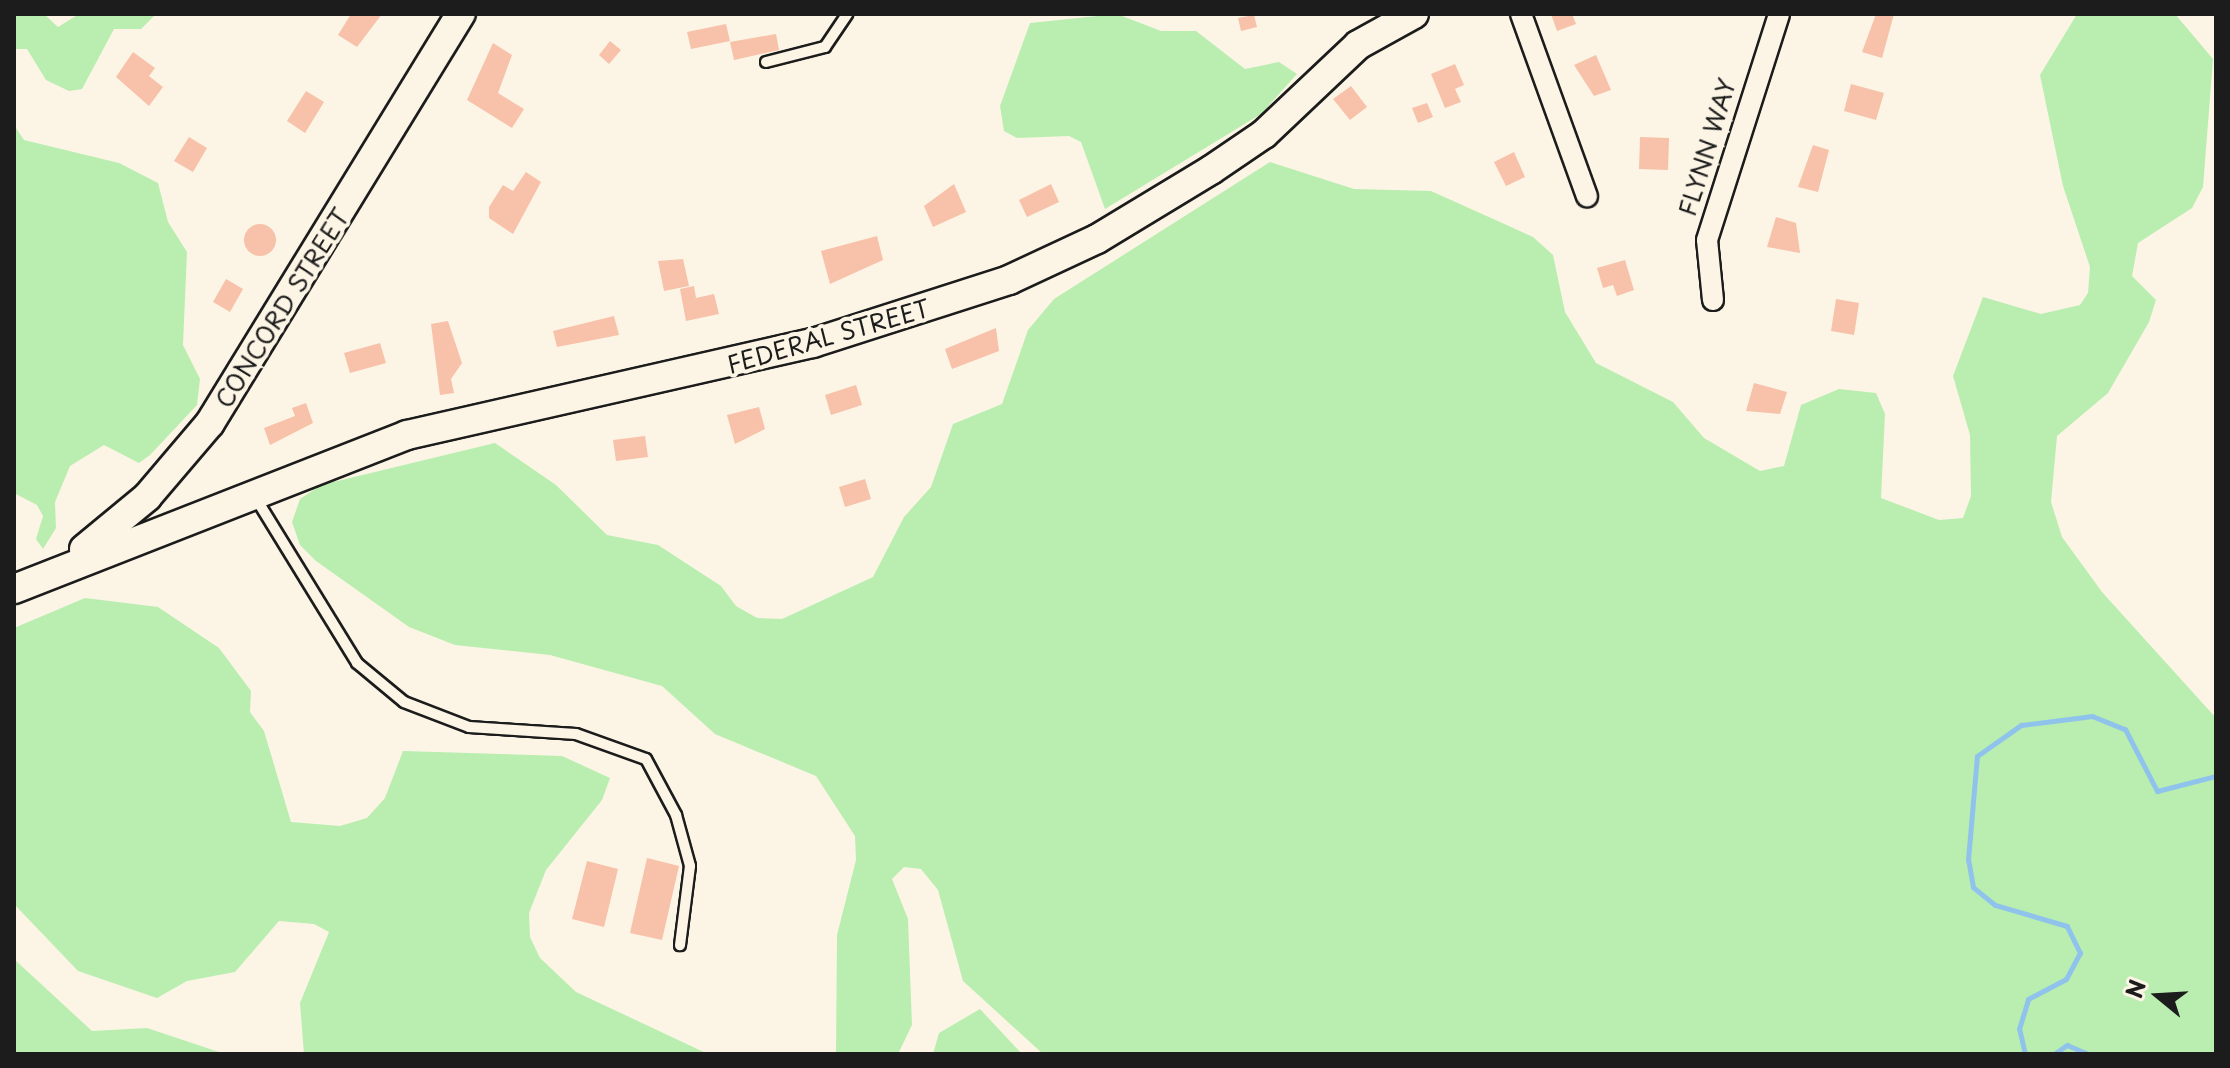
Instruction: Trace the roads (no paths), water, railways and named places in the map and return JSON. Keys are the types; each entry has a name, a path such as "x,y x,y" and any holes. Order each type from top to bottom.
{"street":[{"name":"CONCORD STREET","path":"61,566 155,488 210,423 278,320 461,14"},
{"name":"FEDERAL STREET","path":"14,589 61,566 407,435 801,346 1009,280 1097,239 1211,170 1264,134 1358,45 1414,14"},
{"path":"1521,14 1587,196"},
{"name":"FLYNN WAY","path":"1713,300 1707,240 1779,14"},
{"path":"155,488 177,523"}],"lane":[{"path":"766,62 825,47 847,14"},
{"path":"251,492 357,663 404,702 469,727 576,734 646,759 676,815 690,866 680,945"}],"waterway":[{"path":"2025,1054 2019,1029 2028,999 2066,979 2080,953 2067,926 1995,905 1973,887 1968,860 1977,756 2021,725 2092,716 2125,729 2157,791 2216,776"},
{"path":"2054,1054 2067,1045 2088,1054"}]}
